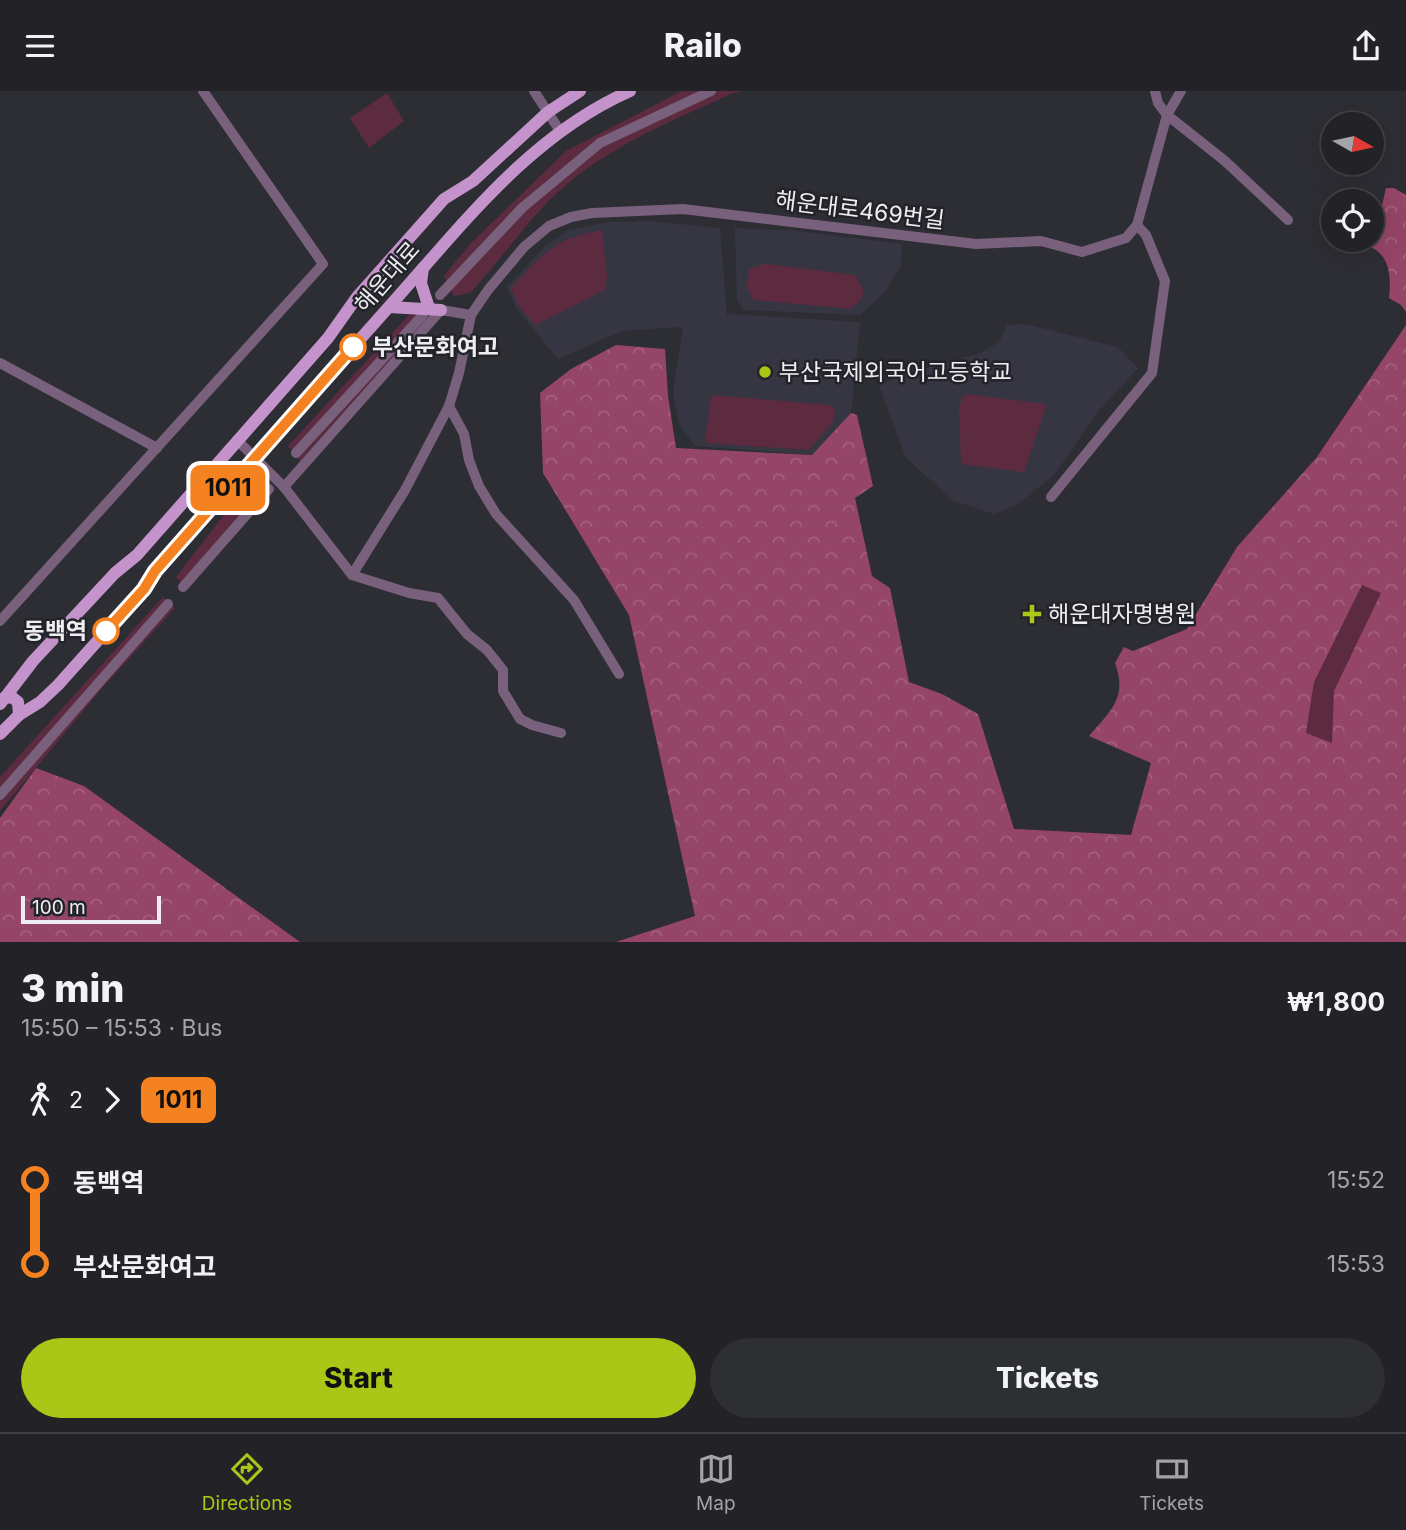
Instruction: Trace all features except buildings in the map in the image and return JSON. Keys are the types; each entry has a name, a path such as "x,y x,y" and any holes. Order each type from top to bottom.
{"main road":[{"name":"해운대로","path":"2,698 115,573 137,555 328,338 357,297 444,199 473,181 548,112 580,91"},
{"name":"해운대로","path":"0,734 19,715 40,702 58,685 423,267 509,174 561,131 603,103 630,91"},
{"path":"389,307 431,311 421,283 423,267"},
{"path":"2,698 13,698 18,702 19,715"}],"street":[{"path":"0,621 323,264 203,91"},
{"path":"534,91 561,131"},
{"path":"440,295 522,208 600,143 711,91"},
{"path":"1155,91 1158,103 1167,115 1225,161 1288,221"},
{"path":"1051,497 1152,373 1166,281 1146,235 1137,225 1167,115 1181,91"},
{"name":"해운대로469번길","path":"471,316 488,290 524,247 549,226 592,213 683,209 976,244 1041,241 1082,253 1126,239 1137,225"},
{"path":"352,575 405,490 449,406 459,373 471,316 431,311"},
{"path":"296,453 431,311"},
{"path":"284,487 431,311"},
{"path":"0,363 157,448"},
{"path":"449,406 464,434 469,460 479,486 496,514 574,600 619,674"},
{"path":"237,440 284,487 352,575 438,599 467,634 487,650 503,670 503,691 520,719 531,725 561,733"},
{"path":"183,587 269,489"},
{"path":"0,795 168,604"}],"shaded area":[{"path":"682,91 743,91 733,93 657,128 586,169 544,206 470,293 454,296 444,276 471,243 566,151"},
{"path":"387,93 404,121 369,148 350,118"},
{"path":"650,221 720,228 727,316 732,314 860,322 851,413 812,455 695,446 679,425 673,392 683,327 622,331 558,359 516,308 507,287 546,245 569,230 608,222"},
{"path":"735,228 798,231 902,244 901,266 885,292 860,315 744,310 737,301"},
{"path":"602,230 607,276 605,290 535,325 519,306 511,288 550,250 572,238"},
{"path":"765,264 855,275 864,291 861,300 851,309 753,300 747,288 749,269"},
{"path":"409,315 420,315 424,322 300,461 288,446"},
{"path":"1026,324 1118,347 1138,368 1097,413 1055,474 1017,505 994,514 954,501 906,458 879,386 900,375 981,353 999,342 1007,325"},
{"path":"965,394 1047,404 1024,472 961,464 959,406"},
{"path":"711,395 829,405 836,411 833,422 809,450 705,443"},
{"path":"265,482 275,489 188,589 176,577 226,512 253,484"},
{"path":"1362,585 1381,593 1334,691 1332,743 1306,733 1314,682"},
{"path":"163,597 175,608 103,687 0,811 0,777"}],"green space":[{"path":"1386,188 1394,188 1406,195 1406,312 1401,305 1389,298 1388,269 1379,252 1384,252"},
{"path":"1406,325 1406,942 616,942 695,916 629,615 543,473 540,393 571,369 616,345 665,349 668,396 676,448 812,455 851,413 857,415 873,486 855,498 872,576 890,588 909,682 942,694 978,714 1014,829 1131,835 1151,763 1089,736 1110,711 1118,695 1115,663 1124,647 1133,651 1187,629 1237,547 1317,457"},
{"path":"36,768 84,786 300,942 0,942 0,818"}],"bus line":[{"name":"1011","path":"106,631 144,589 155,571 353,347"}],"place":[{"name":"부산문화여고","path":"353,347"},
{"name":"부산국제외국어고등학교","path":"765,372"},
{"name":"해운대자명병원","path":"1032,614"},
{"name":"동백역","path":"106,631"}]}
